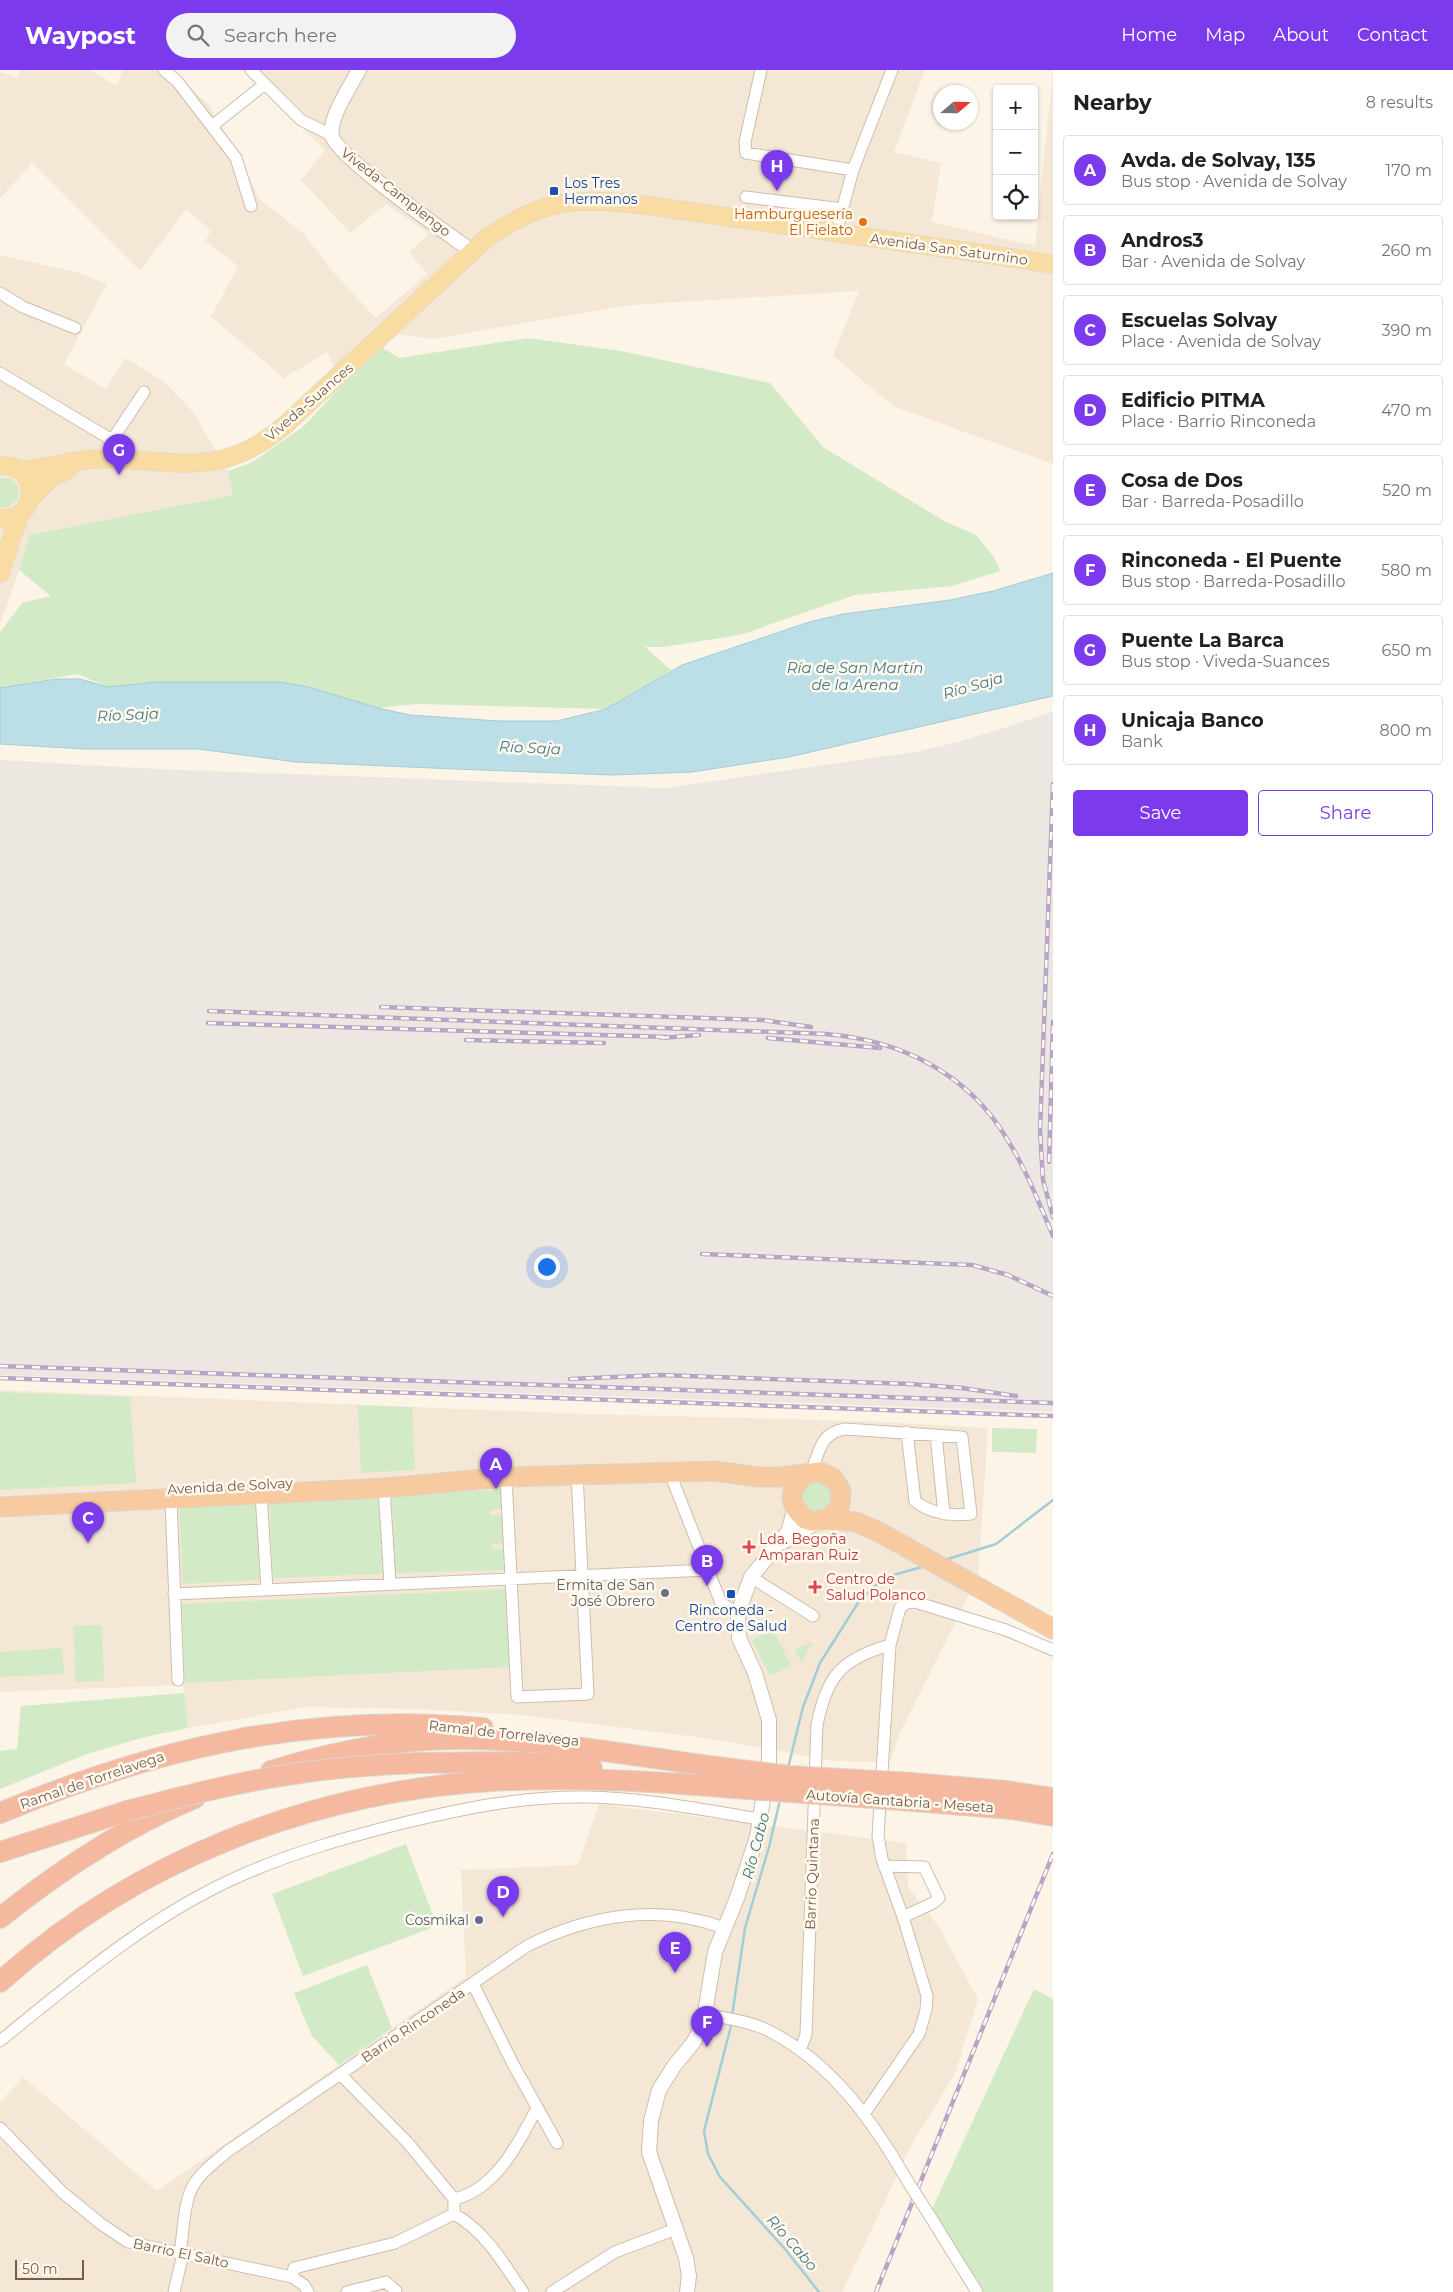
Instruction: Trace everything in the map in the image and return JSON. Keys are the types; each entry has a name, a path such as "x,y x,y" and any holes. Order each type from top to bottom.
{"highway":[{"name":"Avenida de Solvay","path":"0,1506 384,1488 437,1484 460,1480 577,1474 714,1471 758,1477 813,1474"},
{"path":"793,1504 792,1490 813,1474 838,1484 842,1498 880,1532"},
{"name":"Avenida de Solvay","path":"0,1496 359,1478 436,1476 460,1480"},
{"path":"758,1477 793,1504 805,1519 856,1522 880,1532 1053,1629"},
{"path":"824,1520 835,1514 842,1498"},
{"name":"Ramal de Torrelavega","path":"0,1813 82,1780 174,1752 228,1740 328,1727 427,1725 489,1729 619,1746 748,1780"},
{"path":"0,1918 41,1887 96,1850 183,1804 244,1780 350,1750 432,1740 513,1742 748,1780"},
{"name":"Ramal de Torrelavega","path":"0,1852 128,1811 271,1778 329,1769 473,1761 561,1764 748,1780"},
{"name":"Autovía Cantabria - Meseta","path":"748,1780 789,1776 912,1792 1053,1816"},
{"path":"0,1982 63,1931 116,1897 168,1868 256,1828 332,1805 426,1787 500,1780 748,1780"},
{"name":"Autovía Cantabria - Meseta","path":"912,1792 1005,1791 1053,1798"}],"main road":[{"name":"Avenida San Saturnino","path":"473,252 488,237 521,217 554,204 587,199 652,206 1053,264"},
{"name":"Viveda-Suances","path":"0,466 9,466 19,470 41,470 71,461 100,459 164,464 199,463 228,458 251,449 285,425 473,252"},
{"name":"Viveda-Suances","path":"0,574 19,515 25,510 30,499 51,478 73,467 77,462"},
{"path":"19,470 28,481 30,499"},
{"path":"0,518 19,515"}],"street":[{"path":"164,70 177,81 236,158 251,206"},
{"path":"251,70 301,120 331,135"},
{"name":"Viveda-Camplengo","path":"359,70 336,114 331,135 341,151 473,252"},
{"path":"761,70 745,142 746,153 853,170"},
{"path":"836,233 853,170 892,70"},
{"path":"212,126 265,84"},
{"path":"746,197 843,209"},
{"path":"0,293 23,307 74,328"},
{"path":"0,372 111,444 144,392"},
{"path":"813,1474 824,1438 829,1434 845,1429 907,1432 962,1437 971,1514 951,1516 922,1507 915,1502 907,1432"},
{"path":"936,1435 944,1514"},
{"path":"669,1471 722,1603 738,1613"},
{"path":"506,1477 517,1697 588,1694 577,1474"},
{"path":"384,1488 390,1584"},
{"name":"Avenida de Solvay","path":"261,1494 267,1589"},
{"name":"Avenida de Solvay","path":"171,1499 178,1680"},
{"path":"687,2292 688,2265 649,2152 651,2121 659,2090 674,2066 699,2034 705,2014 715,1952 749,1864 760,1818 768,1762 769,1720 758,1680 739,1638 738,1613 751,1577 788,1532 793,1504"},
{"path":"774,1548 793,1535 824,1520"},
{"path":"174,1594 708,1570"},
{"path":"751,1577 812,1616"},
{"path":"864,2114 919,2034 926,2010 926,1996 903,1917 884,1866 878,1836 890,1645 900,1608 906,1603 916,1602 1006,1630 1053,1650"},
{"name":"Barrio Quintana","path":"800,2050 806,2034 817,1725 822,1700 831,1680 840,1669 867,1652 890,1645"},
{"path":"0,2041 114,1951 186,1904 240,1875 267,1864 363,1832 463,1808 549,1798 610,1798 760,1818"},
{"path":"884,1866 924,1866 939,1898 934,1903 903,1917"},
{"name":"Barrio Rinconeda","path":"174,2292 182,2254 189,2195 196,2182 209,2167 228,2151 527,1946 556,1933 619,1916 660,1914 679,1916 724,1928"},
{"path":"473,1984 557,2143"},
{"path":"705,2014 744,2021 770,2031 822,2067 864,2114 977,2292"},
{"path":"340,2074 408,2143 454,2199 454,2214"},
{"path":"454,2199 462,2197 486,2182 502,2166 517,2145 537,2108"},
{"name":"Barrio El Salto","path":"0,2128 62,2192 100,2224 128,2242 292,2276"},
{"path":"308,2292 304,2285 292,2276 294,2268 395,2243 454,2214"},
{"path":"454,2214 470,2223 489,2242 523,2292"},
{"path":"552,2292 615,2252 676,2229"},
{"path":"348,2292 386,2282 396,2291"}],"shaded area":[{"path":"21,70 89,70 117,86 123,70 171,70 174,72 209,105 246,168 258,198 304,234 334,273 376,318 427,274 409,252 429,234 386,204 350,233 301,180 325,150 243,70 925,70 894,152 941,163 932,222 1035,246 1053,70 1053,464 893,406 833,356 859,291 630,305 432,339 398,334 342,385 327,352 284,378 211,317 238,266 205,241 211,231 186,209 140,271 32,163 0,199 0,72 17,77"},
{"path":"0,255 80,273 107,284 64,364 106,389 125,358 165,382 193,412 228,471 233,495 31,535 0,625"},
{"path":"1053,712 1053,1412 0,1375 0,760 158,769 665,788 915,752 962,741"},
{"path":"0,1390 586,1414 864,1421 988,1428 978,1577 900,1733 890,1762 835,1761 712,1739 521,1715 419,1709 307,1707 188,1728 183,1685 0,1692"},
{"path":"599,1804 906,1843 908,1887 939,1927 978,1999 955,2074 913,2142 842,2292 0,2292 0,2103 23,2077 157,2191 466,1977 461,1870 578,1865"}],"green space":[{"path":"528,338 621,351 770,383 823,447 944,521 976,535 994,557 1000,571 952,586 855,595 740,635 663,647 645,647 671,670 606,709 417,704 378,708 308,687 284,683 155,682 108,687 77,674 0,688 0,632 22,603 51,596 19,570 30,535 233,495 228,471 251,463 304,426 342,385 383,348 399,358"},
{"path":"0,478 11,479 18,487 18,498 8,507 0,507"},
{"path":"0,1392 130,1397 136,1483 0,1490"},
{"path":"358,1405 412,1407 415,1470 361,1473"},
{"path":"992,1428 1037,1429 1036,1453 992,1452"},
{"path":"817,1483 827,1487 831,1497 827,1507 817,1511 807,1507 803,1497 807,1487"},
{"path":"503,1490 503,1509 490,1510 490,1515 503,1515 505,1543 492,1544 492,1549 505,1549 506,1570 399,1573 395,1571 392,1496 396,1494"},
{"path":"377,1496 379,1499 383,1571 381,1574 273,1577 269,1503"},
{"path":"257,1500 261,1580 183,1584 179,1504"},
{"path":"507,1589 510,1667 185,1683 182,1604"},
{"path":"102,1625 104,1681 76,1682 73,1626"},
{"path":"773,1629 791,1666 770,1676 752,1640"},
{"path":"812,1642 802,1663 795,1650"},
{"path":"62,1648 64,1674 0,1677 0,1652"},
{"path":"184,1693 188,1728 145,1737 87,1754 0,1789 0,1751 17,1749 21,1706"},
{"path":"406,1844 437,1926 303,1976 272,1894"},
{"path":"367,1965 392,2028 339,2065 312,2036 294,1993"},
{"path":"1034,1989 1053,1999 1053,2292 984,2292 932,2209"}],"water":[{"name":"Ría de San Martín de la Arena","path":"1053,573 1053,696 789,757 692,772 613,775 296,762 198,749 85,749 0,744 0,688 56,679 80,679 108,687 155,682 280,682 308,687 378,708 410,715 499,721 557,721 606,709 682,665 809,622 843,614 950,600 993,591"}],"waterway":[{"name":"Río Cabo","path":"945,1560 996,1544 1053,1500"},
{"name":"Río Cabo","path":"788,1768 803,1707 820,1663 858,1603 877,1584 890,1576 925,1566"},
{"name":"Río Cabo","path":"732,2016 745,1928 769,1847 780,1800"},
{"name":"Río Cabo","path":"732,2022 704,2131 708,2154 720,2177 785,2249 819,2292"}],"railway":[{"path":"1053,784 1040,1130 1043,1180 1053,1217"},
{"path":"381,1007 762,1020 811,1027"},
{"path":"209,1011 826,1034 880,1044 906,1052 930,1064 952,1078 973,1096 991,1116 1007,1139 1032,1186 1053,1236"},
{"path":"1049,1162 1053,1022"},
{"path":"208,1023 667,1037"},
{"path":"661,1038 699,1035"},
{"path":"768,1038 880,1048"},
{"path":"466,1040 604,1043"},
{"path":"702,1254 972,1265 1008,1275 1053,1296"},
{"path":"0,1366 1053,1403"},
{"path":"570,1379 661,1375 910,1384 962,1388 1016,1396"},
{"path":"0,1378 1053,1416"},
{"path":"876,2292 1053,1854"}],"place":[{"name":"Los Tres Hermanos","path":"554,191"},
{"name":"Unicaja Banco","path":"777,191"},
{"name":"Hamburguesería El Fielato","path":"863,222"},
{"name":"Puente La Barca","path":"119,475"},
{"name":"Avda. de Solvay, 135","path":"496,1489"},
{"name":"Escuelas Solvay","path":"88,1543"},
{"name":"Lda. Begoña Amparan Ruiz","path":"749,1547"},
{"name":"Andros3","path":"707,1586"},
{"name":"Centro de Salud Polanco","path":"815,1587"},
{"name":"Ermita de San José Obrero","path":"665,1593"},
{"name":"Rinconeda - Centro de Salud","path":"731,1594"},
{"name":"Edificio PITMA","path":"503,1917"},
{"name":"Cosmikal","path":"479,1920"},
{"name":"Cosa de Dos","path":"675,1973"},
{"name":"Rinconeda - El Puente","path":"707,2047"}],"water label":[{"name":"Río Saja","path":"973,686"},
{"name":"Río Saja","path":"128,715"},
{"name":"Río Saja","path":"530,748"}]}
